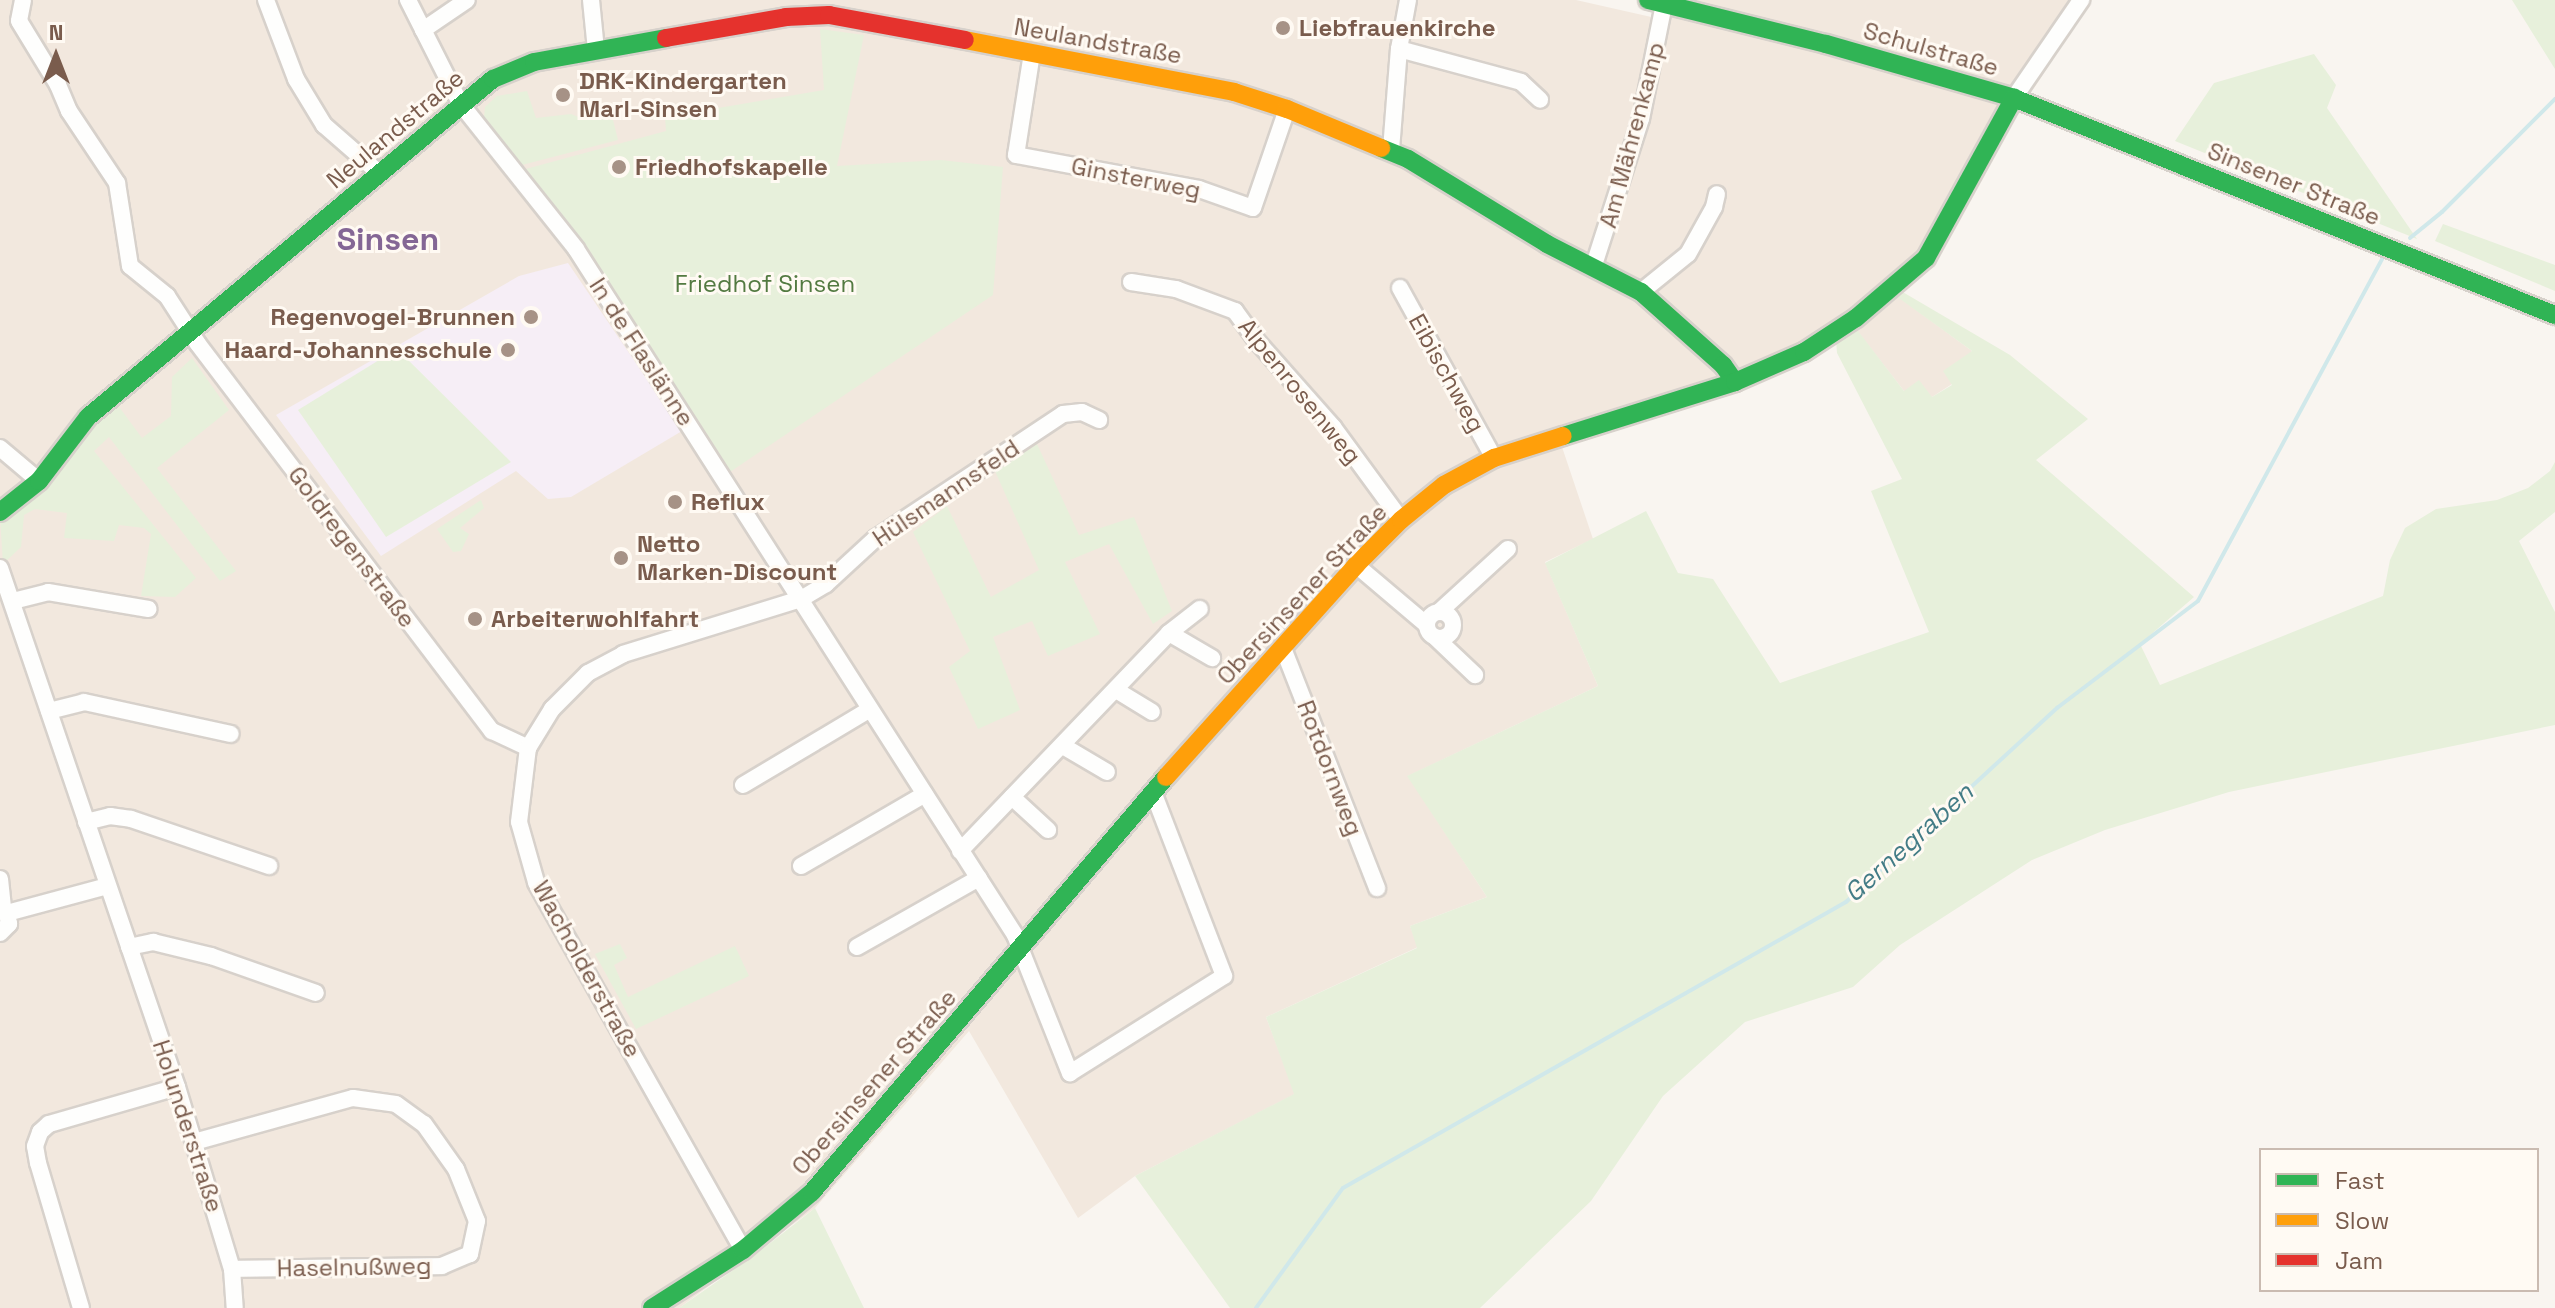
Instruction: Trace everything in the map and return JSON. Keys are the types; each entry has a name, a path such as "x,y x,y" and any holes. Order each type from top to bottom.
{"street":[{"name":"Goldregenstraße","path":"23,0 19,21 58,85 69,111 117,183 130,266 167,296 189,331 492,731 528,748"},
{"path":"266,0 296,79 324,125 379,173"},
{"name":"In de Flaslänne","path":"408,0 460,103 512,164 576,249 1022,947 1070,1073 1224,976 1153,792"},
{"path":"423,30 467,0"},
{"path":"591,0 596,50"},
{"path":"1391,150 1399,49 1408,0"},
{"name":"Obersinsener Straße","path":"652,1308 743,1250 812,1192 1153,792 1356,565 1401,520 1444,485 1494,458 1735,382 1804,352 1856,318 1926,258 2014,98 2081,0"},
{"name":"Schulstraße","path":"1656,2 1826,44 2014,98"},
{"name":"Am Mährenkamp","path":"1594,265 1641,119 1656,2"},
{"name":"Neulandstraße","path":"0,512 39,481 88,417 460,103 493,79 534,62 786,17 829,15 1234,92 1287,109 1391,150 1547,244 1594,265 1641,292 1723,365 1735,382"},
{"path":"1399,49 1521,82 1540,100"},
{"name":"Ginsterweg","path":"1032,53 1016,155 1199,189 1253,208 1287,109"},
{"name":"Sinsener Straße","path":"2014,98 2555,315"},
{"path":"1641,292 1688,254 1714,207 1717,194"},
{"name":"Alpenrosenweg","path":"1131,282 1176,289 1235,311 1256,340 1333,427 1401,520"},
{"name":"Eibischweg","path":"1400,288 1494,458"},
{"name":"Hülsmannsfeld","path":"801,599 826,584 875,539 1063,414 1082,412 1099,420"},
{"path":"0,448 39,481"},
{"path":"1431,631 1433,614 1508,549"},
{"path":"1356,565 1431,631 1475,675"},
{"name":"Holunderstraße","path":"0,568 177,1087 232,1269 235,1308"},
{"path":"13,601 48,592 149,609"},
{"name":"Wacholderstraße","path":"743,1250 536,882 519,822 528,748 552,709 588,673 623,654 801,599"},
{"path":"960,851 1169,633 1200,609"},
{"path":"1431,631 1448,636 1454,628 1450,615 1440,611"},
{"path":"1169,633 1212,658"},
{"name":"Rotdornweg","path":"1283,648 1377,888"},
{"path":"1116,690 1152,712"},
{"path":"49,711 84,702 231,734"},
{"path":"743,785 869,710"},
{"path":"1063,746 1107,772"},
{"path":"801,866 925,794"},
{"path":"1012,797 1048,830"},
{"path":"86,822 110,816 131,819 269,866"},
{"path":"857,947 979,878"},
{"path":"0,879 3,910 9,924 0,933"},
{"path":"3,910 107,886"},
{"path":"129,947 153,942 211,956 316,993"},
{"path":"81,1308 38,1163 35,1146 40,1132 49,1124 177,1087"},
{"name":"Haselnußweg","path":"194,1142 353,1098 396,1104 424,1124 456,1169 477,1221 470,1254 442,1266 232,1269"}],"shaded area":[{"path":"0,0 1576,0 1669,21 1668,0 2092,0 1897,296 1972,351 1952,384 1932,397 1904,391 1855,328 1561,444 1593,539 1545,562 1598,686 1408,776 1487,897 1410,926 1418,947 1266,1017 1295,1094 1135,1176 1078,1218 969,1031 815,1208 679,1308 0,1308"},
{"name":"Haard-Johannesschule","path":"568,263 682,431 571,497 548,499 516,471 381,556 276,415 519,276"}],"green space":[{"path":"2512,0 2555,0 2555,69"},
{"name":"Friedhof Sinsen","path":"820,29 864,35 837,166 941,160 1003,167 993,295 727,474 522,170 666,131 665,117 824,90"},
{"path":"2314,54 2336,85 2327,108 2417,239 2175,141 2214,83"},
{"path":"527,91 536,118 571,114 585,120 612,116 618,140 522,165 484,118 485,107 497,96"},
{"path":"2443,224 2555,265 2555,291 2435,241"},
{"path":"1901,291 2010,355 2088,419 2036,460 2194,597 2140,644 2160,685 2383,596 2390,560 2405,528 2436,509 2497,500 2528,488 2550,471 2555,462 2555,512 2519,541 2555,612 2555,725 2229,792 2105,830 2032,860 1900,945 1853,987 1745,1022 1663,1096 1591,1201 1480,1308 1230,1308 1135,1176 1294,1094 1266,1017 1417,948 1410,926 1487,897 1407,776 1598,686 1545,563 1646,511 1678,573 1713,579 1780,683 1929,632 1871,491 1902,479 1837,353 1836,339 1855,327 1904,391 1919,380 1932,397 1952,385 1943,371 1972,351 1896,296"},
{"path":"397,349 511,462 386,537 298,410"},
{"path":"192,358 229,410 157,468 236,571 220,581 109,437 94,451 196,578 175,597 141,596 151,534 144,528 119,525 114,541 64,538 67,513 35,509 24,515 21,547 3,564 0,517 114,400 142,438 171,416 172,377"},
{"path":"1037,444 1079,535 1134,517 1172,611 1153,624 1109,544 1065,562 1100,634 1048,656 1032,621 993,637 1020,710 978,729 949,667 970,651 913,532 947,506 991,597 1039,570 995,471"},
{"path":"481,500 484,508 460,528 469,534 461,551 453,552 437,529"},
{"path":"620,944 627,958 614,965 628,997 735,946 749,976 636,1029 595,954"},
{"path":"815,1208 864,1308 679,1308 755,1255"}],"waterway":[{"name":"Gernegraben","path":"2410,238 2442,212 2555,99"},
{"name":"Gernegraben","path":"1256,1308 1343,1188 1846,902 2057,708 2198,601 2382,259"}],"traffic: fast":[{"path":"1648,0 1826,44 2014,98 2555,315"},
{"path":"0,512 39,481 88,417 493,79 534,62 666,38"},
{"path":"1563,436 1735,382 1804,352 1856,318 1926,258 2014,98"},
{"path":"1381,148 1408,159 1547,244 1641,292 1723,365 1735,382"},
{"path":"652,1308 743,1250 812,1192 1166,777"}],"traffic: slow":[{"path":"965,40 1234,92 1287,109 1381,148"},
{"path":"1166,777 1356,565 1401,520 1444,485 1494,458 1563,436"}],"traffic: jam":[{"path":"666,38 786,17 829,15 965,40"}],"place":[{"name":"Liebfrauenkirche","path":"1283,28"},
{"name":"DRK-Kindergarten Marl-Sinsen","path":"563,95"},
{"name":"Friedhofskapelle","path":"619,167"},
{"name":"Regenvogel-Brunnen","path":"531,317"},
{"name":"Haard-Johannesschule","path":"508,350"},
{"name":"Reflux","path":"675,502"},
{"name":"Netto Marken-Discount","path":"621,558"},
{"name":"Arbeiterwohlfahrt","path":"475,619"}],"district":[{"name":"Sinsen","path":"388,239"}]}
